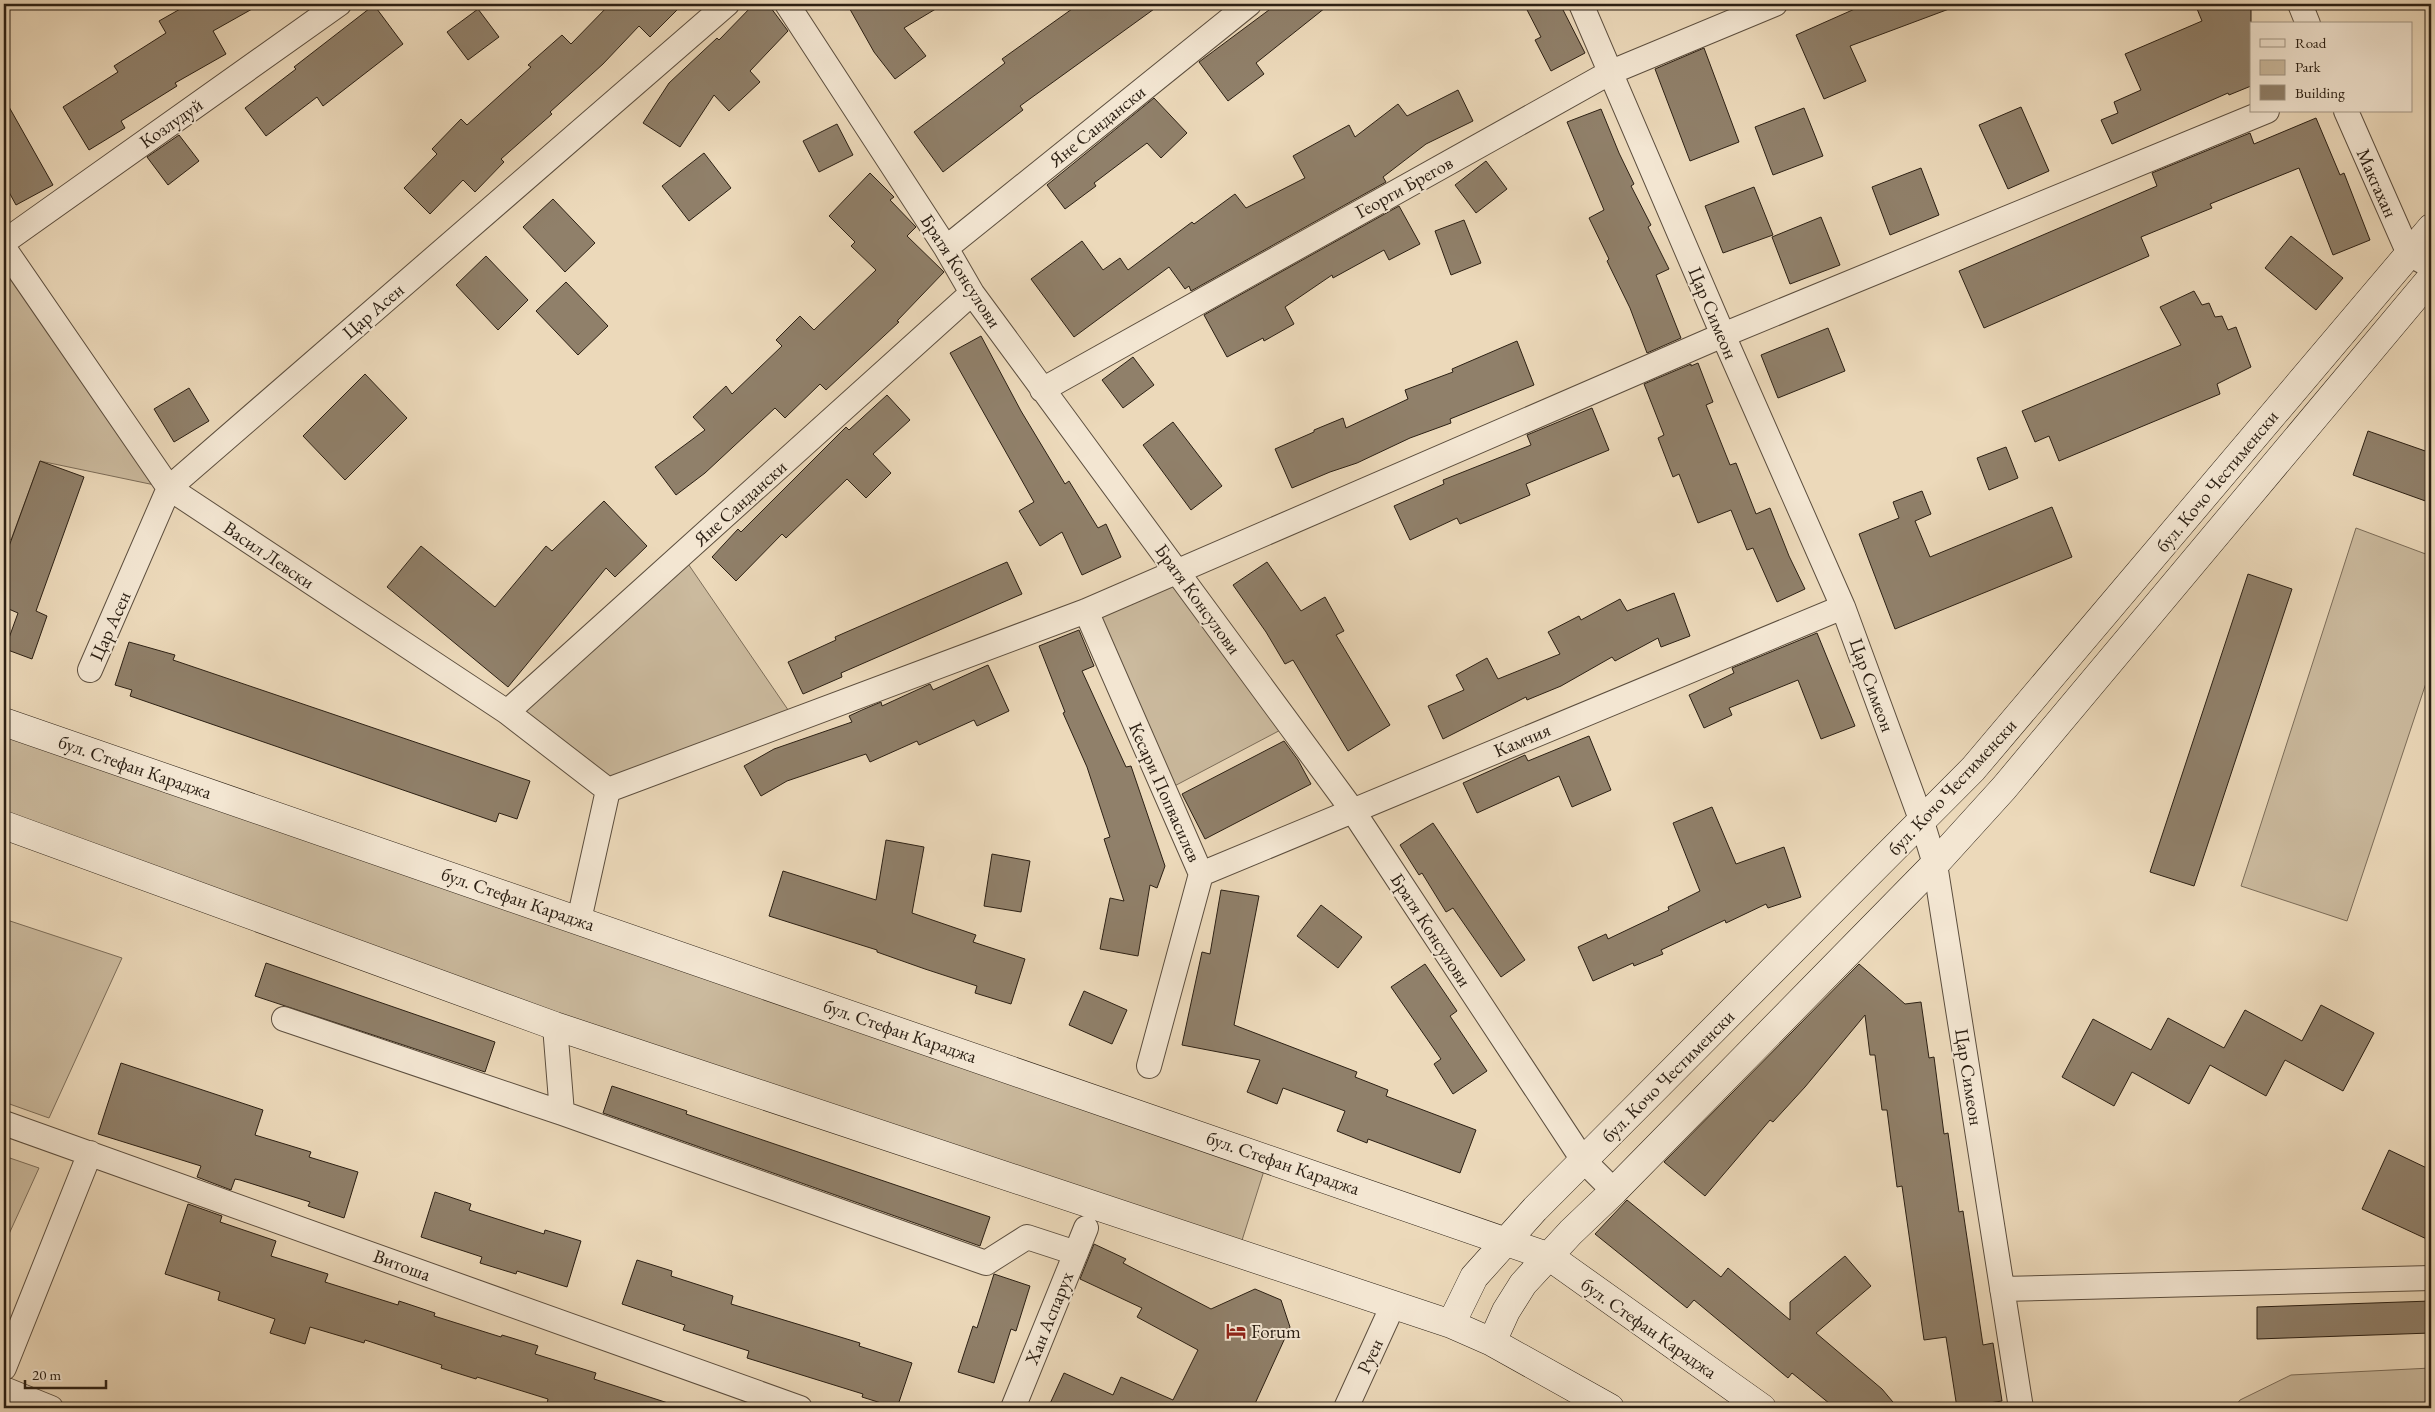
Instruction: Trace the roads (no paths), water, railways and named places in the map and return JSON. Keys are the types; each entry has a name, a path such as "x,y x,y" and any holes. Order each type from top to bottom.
{"street":[{"name":"Козлудуй","path":"4,242 339,4"},
{"name":"Цар Асен","path":"90,670 169,488 727,4"},
{"name":"Братя Консулови","path":"787,4 946,248 972,293 1042,390 1178,570 1353,811 1583,1160 1614,1191"},
{"name":"Яне Сандански","path":"946,248 1249,4"},
{"name":"Цар Симеон","path":"1581,4 1723,335 1843,607 1922,822 1935,864 2022,1408"},
{"name":"Георги Брегов","path":"1042,390 1610,72 1775,4"},
{"path":"2300,4 2307,22"},
{"path":"579,920 608,790 1086,611 1723,335 2265,112"},
{"name":"Макгахан","path":"2346,112 2420,260"},
{"name":"бул. Кочо Честименски","path":"1451,1324 1474,1277 1535,1209 1973,769 2420,260 2431,228"},
{"name":"Васил Левски","path":"4,248 169,488 507,712 608,790"},
{"name":"бул. Кочо Честименски","path":"1492,1342 1506,1311 1523,1284 1550,1257 1571,1232 1614,1191 1935,864 2010,780 2431,278"},
{"name":"Яне Сандански","path":"507,712 972,293"},
{"name":"Камчия","path":"1201,874 1843,607"},
{"name":"Кесари Попвасилев","path":"1086,611 1201,874 1149,1066"},
{"name":"бул. Стефан Караджа","path":"4,722 1550,1257 1762,1408"},
{"path":"4,825 555,1026 1451,1324 1492,1342 1610,1408"},
{"path":"284,1019 562,1113 986,1263 1027,1237 1076,1253"},
{"path":"555,1026 562,1113"},
{"name":"Витоша","path":"4,1122 800,1408"},
{"path":"4,1368 90,1152"},
{"name":"Хан Аспарух","path":"1013,1408 1086,1228"},
{"path":"2002,1290 2431,1278"},
{"name":"Руен","path":"1346,1408 1393,1304"},
{"path":"4,1389 51,1408"}],"place":[{"name":"Forum","path":"1236,1331"}]}
